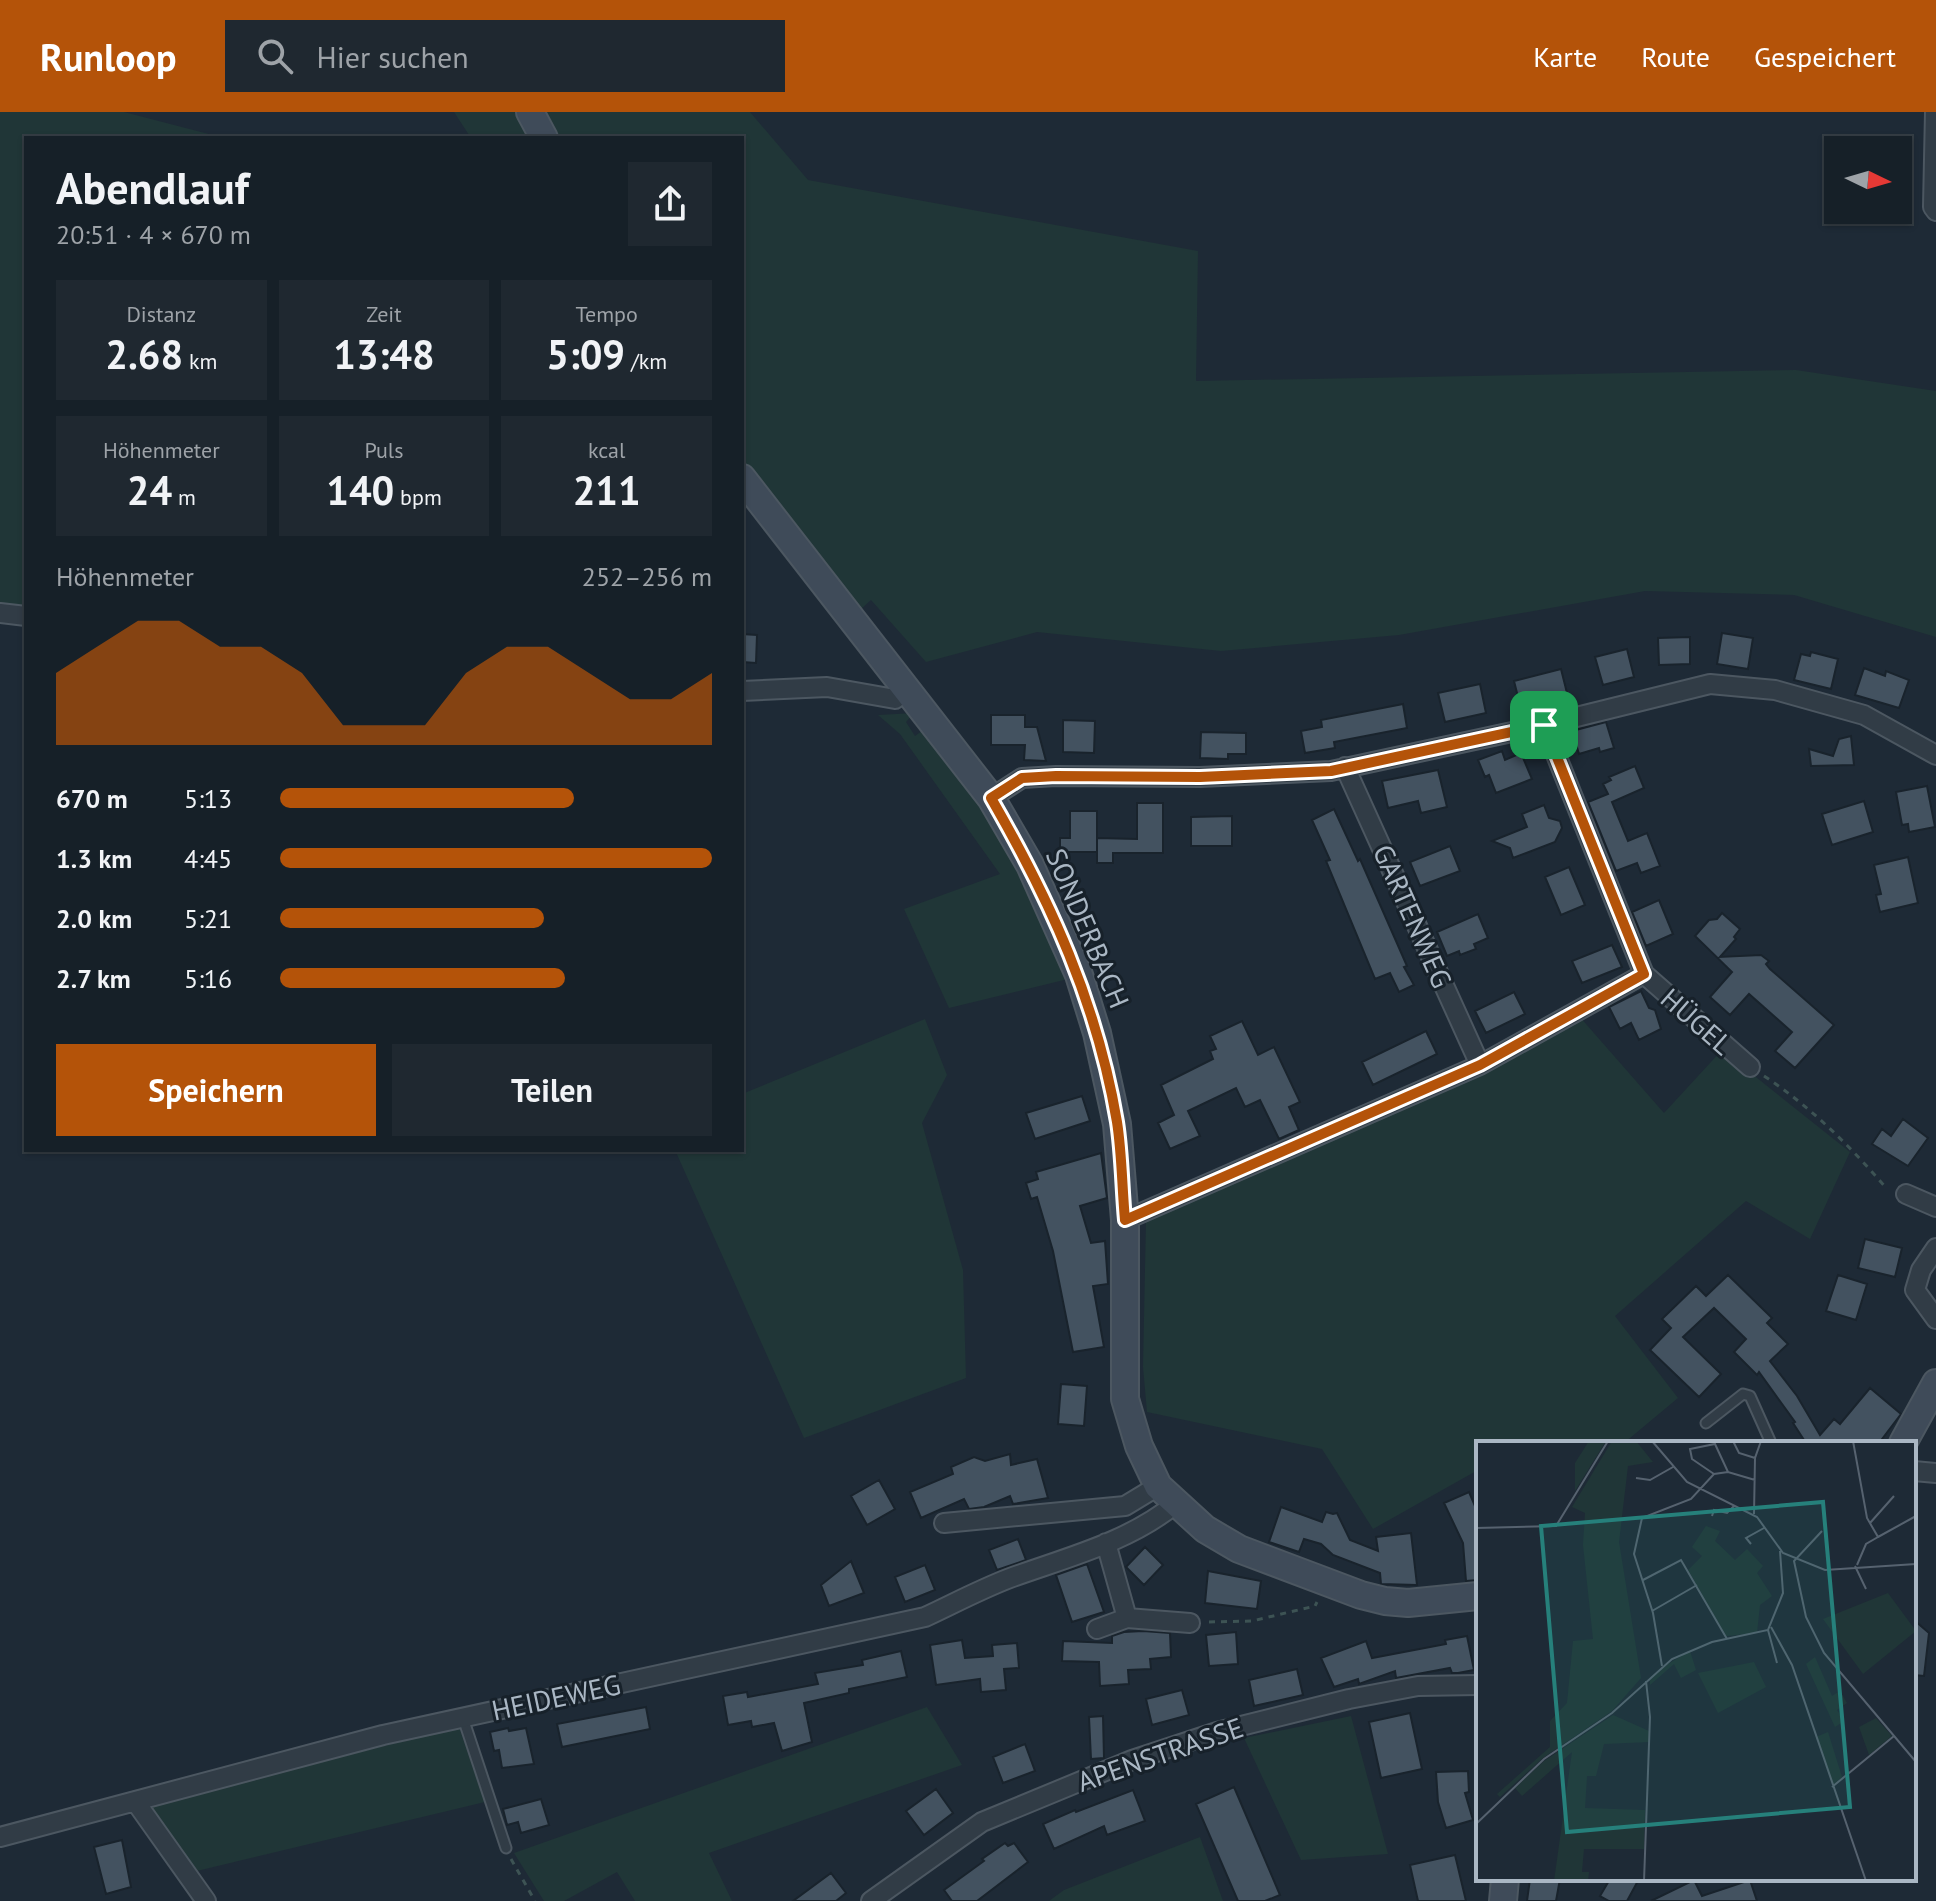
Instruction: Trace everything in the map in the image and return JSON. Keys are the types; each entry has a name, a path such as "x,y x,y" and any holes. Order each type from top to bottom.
{"street":[{"path":"530,112 543,136"},
{"path":"1935,112 1933,207 1936,211"},
{"name":"SONDERBACH","path":"744,481 991,798 1030,865 1079,975 1097,1033 1117,1124 1125,1220 1125,1399 1139,1446 1166,1495 1205,1529 1239,1549 1327,1583 1385,1601 1408,1603 1476,1596"},
{"path":"0,613 24,616"},
{"path":"991,798 1022,778 1200,777 1331,771 1544,725 1710,684 1775,690 1864,715 1936,755"},
{"path":"744,691 827,687 895,699 907,689"},
{"path":"1125,1220 1480,1065 1644,974 1544,725"},
{"name":"GARTENWEG","path":"1345,767 1480,1065"},
{"name":"HÜGEL","path":"1644,974 1750,1067"},
{"path":"1906,1194 1936,1207"},
{"path":"1936,1248 1921,1270 1915,1290 1936,1319"},
{"path":"1904,1441 1936,1383"},
{"path":"1916,1471 1936,1473"},
{"path":"944,1523 1125,1506 1166,1495"},
{"name":"HEIDEWEG","path":"0,1837 383,1735 925,1617 1005,1580 1106,1543 1159,1517 1166,1495"},
{"path":"1106,1543 1127,1618"},
{"path":"1097,1629 1127,1618 1190,1623"},
{"name":"APENSTRASSE","path":"871,1901 982,1822 1132,1760 1217,1732 1349,1699 1418,1686 1476,1685"},
{"path":"135,1801 206,1901"},
{"path":"1503,1901 1505,1881"}],"lane":[{"path":"1706,1423 1743,1394 1750,1396 1770,1441"},
{"path":"463,1718 506,1848"}],"path":[{"path":"1750,1067 1793,1095 1860,1155 1887,1189 1906,1194"},
{"path":"1190,1623 1252,1621 1315,1606 1327,1583"},
{"path":"506,1848 535,1901"}],"green space":[{"path":"0,112 124,112 216,136 24,136 24,606 0,603"},
{"path":"454,112 518,112 532,136 470,136"},
{"path":"540,112 750,112 808,180 1198,251 1196,381 1796,370 1936,391 1936,637 1794,595 1645,591 1399,635 1221,651 1037,632 926,662 871,600 860,610 744,467 744,136 553,136"},
{"path":"914,713 906,722 915,736 926,728 983,804 1019,868 1068,979 949,1008 904,909 1000,874 900,734 878,715"},
{"path":"1579,1016 1664,1113 1722,1050 1850,1152 1810,1239 1746,1201 1615,1316 1678,1398 1626,1441 1476,1441 1476,1471 1373,1529 1322,1449 1147,1412 1143,1367 1146,1220"},
{"path":"925,1019 947,1075 922,1123 963,1270 966,1378 804,1438 676,1152 744,1152 744,1093"},
{"path":"927,1707 962,1765 709,1853 732,1901 635,1901 617,1872 564,1901 544,1901 514,1853"},
{"path":"1351,1716 1388,1854 1301,1860 1244,1738"},
{"path":"459,1727 485,1802 197,1871 148,1805"},
{"path":"1200,1837 1223,1901 1049,1901 1064,1890"}],"building":[{"path":"1722,633 1753,638 1748,669 1717,664"},
{"path":"744,634 757,635 756,663 744,662"},
{"path":"1690,637 1690,664 1659,665 1658,638"},
{"path":"1627,649 1634,677 1603,685 1595,657"},
{"path":"1811,652 1838,659 1831,689 1794,680 1801,654 1810,656"},
{"path":"1864,668 1885,676 1886,671 1909,680 1899,708 1855,695"},
{"path":"1561,669 1567,693 1520,705 1514,681"},
{"path":"1480,684 1486,713 1445,722 1438,693"},
{"path":"1403,704 1407,728 1334,742 1335,748 1305,753 1301,731 1322,727 1321,720"},
{"path":"991,715 1025,715 1025,727 1037,727 1046,761 1024,760 1025,745 991,745"},
{"path":"1063,720 1095,721 1094,753 1063,752"},
{"path":"1606,722 1614,748 1600,752 1599,748 1579,754 1572,731"},
{"path":"1201,732 1246,733 1246,754 1228,754 1228,759 1200,758"},
{"path":"1851,736 1854,765 1811,766 1809,749 1833,756 1839,739"},
{"path":"1502,751 1505,760 1521,753 1532,779 1496,793 1489,775 1485,777 1478,760"},
{"path":"1635,766 1644,788 1612,802 1628,841 1647,833 1660,866 1641,873 1637,863 1616,871 1588,802 1608,794 1603,784 1611,780 1609,777"},
{"path":"1438,770 1447,807 1421,813 1418,801 1388,808 1382,781"},
{"path":"1927,786 1935,827 1909,832 1908,824 1902,825 1896,792"},
{"path":"1864,801 1873,832 1832,845 1822,814"},
{"path":"1137,803 1163,803 1163,853 1113,853 1113,863 1097,863 1097,838 1137,839"},
{"path":"1544,805 1549,818 1560,821 1562,828 1555,842 1513,858 1510,848 1492,841 1527,827 1522,814"},
{"path":"1334,809 1358,861 1360,859 1414,985 1399,992 1390,973 1375,979 1326,861 1330,860 1312,820"},
{"path":"1070,811 1097,811 1097,852 1060,852 1060,838 1070,838"},
{"path":"1232,816 1232,846 1191,846 1191,817"},
{"path":"1450,846 1460,871 1420,886 1410,862"},
{"path":"1908,857 1918,903 1880,912 1876,895 1881,894 1874,865"},
{"path":"1569,867 1585,905 1561,915 1545,877"},
{"path":"1659,900 1673,934 1646,946 1632,912"},
{"path":"1722,913 1740,929 1734,937 1736,939 1720,957 1761,955 1769,961 1766,964 1770,969 1834,1025 1795,1068 1775,1051 1792,1032 1749,994 1730,1015 1710,997 1732,972 1695,936 1709,920 1717,919"},
{"path":"1478,914 1488,938 1474,944 1476,949 1447,956 1437,932"},
{"path":"1612,945 1622,967 1582,983 1572,961"},
{"path":"1641,991 1649,1008 1655,1010 1661,1029 1639,1040 1631,1023 1620,1029 1609,1007"},
{"path":"1514,992 1525,1014 1486,1033 1475,1011"},
{"path":"1242,1021 1258,1055 1274,1047 1300,1102 1289,1107 1299,1130 1279,1139 1260,1100 1245,1107 1236,1088 1188,1111 1200,1136 1170,1149 1158,1123 1174,1115 1161,1085 1213,1059 1210,1051 1216,1049 1210,1036"},
{"path":"1426,1031 1437,1054 1373,1085 1362,1062"},
{"path":"1082,1096 1090,1121 1035,1139 1026,1113"},
{"path":"1903,1119 1928,1138 1908,1166 1872,1144 1882,1129 1891,1136"},
{"path":"1101,1153 1107,1198 1080,1206 1091,1243 1105,1241 1108,1284 1093,1286 1104,1347 1073,1352 1053,1251 1037,1197 1031,1199 1026,1183 1038,1179 1036,1172"},
{"path":"1865,1239 1902,1248 1895,1277 1858,1268"},
{"path":"1728,1275 1772,1318 1767,1323 1788,1344 1770,1361 1797,1396 1820,1435 1834,1419 1840,1424 1870,1388 1901,1414 1881,1441 1805,1441 1795,1422 1759,1372 1757,1375 1734,1352 1746,1339 1714,1308 1683,1337 1721,1374 1699,1397 1650,1350 1671,1328 1662,1319 1696,1286 1706,1296"},
{"path":"1838,1275 1867,1284 1856,1320 1826,1311"},
{"path":"1061,1384 1087,1386 1084,1426 1058,1424"},
{"path":"1010,1454 1011,1465 1037,1459 1048,1498 1013,1504 1010,1496 984,1507 969,1509 964,1499 921,1518 910,1492 953,1474 951,1467 974,1457 985,1461"},
{"path":"879,1480 895,1509 867,1525 851,1496"},
{"path":"1469,1492 1476,1508 1476,1580 1466,1581 1463,1543 1444,1503"},
{"path":"1281,1507 1322,1522 1326,1512 1337,1513 1350,1540 1378,1551 1376,1537 1411,1533 1417,1585 1381,1584 1380,1573 1333,1555 1321,1544 1304,1539 1299,1552 1269,1542"},
{"path":"1018,1539 1026,1560 997,1570 989,1550"},
{"path":"1145,1547 1163,1565 1144,1585 1126,1567"},
{"path":"851,1561 864,1593 829,1606 821,1585"},
{"path":"1087,1564 1104,1612 1072,1622 1056,1575"},
{"path":"925,1565 935,1590 905,1602 895,1577"},
{"path":"1208,1571 1261,1581 1257,1609 1205,1603"},
{"path":"1916,1622 1929,1633 1924,1676 1916,1675"},
{"path":"1143,1631 1170,1633 1171,1657 1150,1659 1151,1669 1128,1670 1129,1684 1100,1686 1099,1662 1062,1661 1063,1641 1112,1643 1112,1636"},
{"path":"1236,1632 1238,1664 1209,1666 1206,1635"},
{"path":"1467,1636 1474,1670 1458,1673 1452,1673 1450,1668 1396,1678 1395,1671 1359,1684 1358,1679 1334,1687 1321,1658 1366,1641 1372,1658 1446,1644 1445,1640"},
{"path":"962,1640 965,1658 993,1656 992,1645 1017,1643 1019,1668 1004,1669 1006,1690 981,1692 980,1679 936,1685 930,1645"},
{"path":"901,1651 907,1677 849,1689 849,1693 804,1703 812,1742 782,1751 774,1723 752,1727 751,1721 728,1725 723,1696 747,1692 748,1697 818,1684 815,1673 863,1665 862,1660"},
{"path":"1297,1669 1303,1695 1254,1706 1249,1680"},
{"path":"1182,1690 1189,1715 1152,1725 1146,1699"},
{"path":"646,1707 650,1729 562,1747 557,1724"},
{"path":"1410,1713 1422,1769 1381,1778 1369,1722"},
{"path":"1103,1716 1104,1758 1091,1759 1089,1717"},
{"path":"508,1728 509,1731 526,1728 534,1764 502,1768 499,1750 494,1751 490,1732"},
{"path":"1025,1744 1035,1771 1003,1783 993,1757"},
{"path":"1468,1771 1469,1792 1465,1793 1473,1820 1446,1828 1438,1802 1436,1772"},
{"path":"1234,1787 1280,1895 1265,1901 1238,1901 1196,1804"},
{"path":"936,1789 953,1813 924,1835 906,1811"},
{"path":"1133,1790 1145,1821 1107,1835 1104,1826 1054,1849 1043,1824"},
{"path":"541,1799 549,1825 521,1833 518,1822 507,1825 503,1809"},
{"path":"122,1840 131,1887 106,1894 94,1847"},
{"path":"1005,1843 1008,1846 1014,1843 1028,1862 977,1901 952,1901 944,1890"},
{"path":"1455,1855 1466,1901 1418,1901 1410,1865"},
{"path":"831,1873 846,1893 836,1901 793,1901"},
{"path":"1530,1881 1560,1881 1556,1901 1527,1901"},
{"path":"1609,1881 1638,1881 1627,1901 1609,1901 1600,1896"},
{"path":"1692,1881 1702,1896 1750,1881 1757,1901 1651,1901"}],"route":[{"path":"1544,725 1644,974 1480,1065 1125,1220 1117,1124 1097,1033 1079,975 1030,865 991,798 1022,778 1200,777 1331,771 1544,725"}]}
